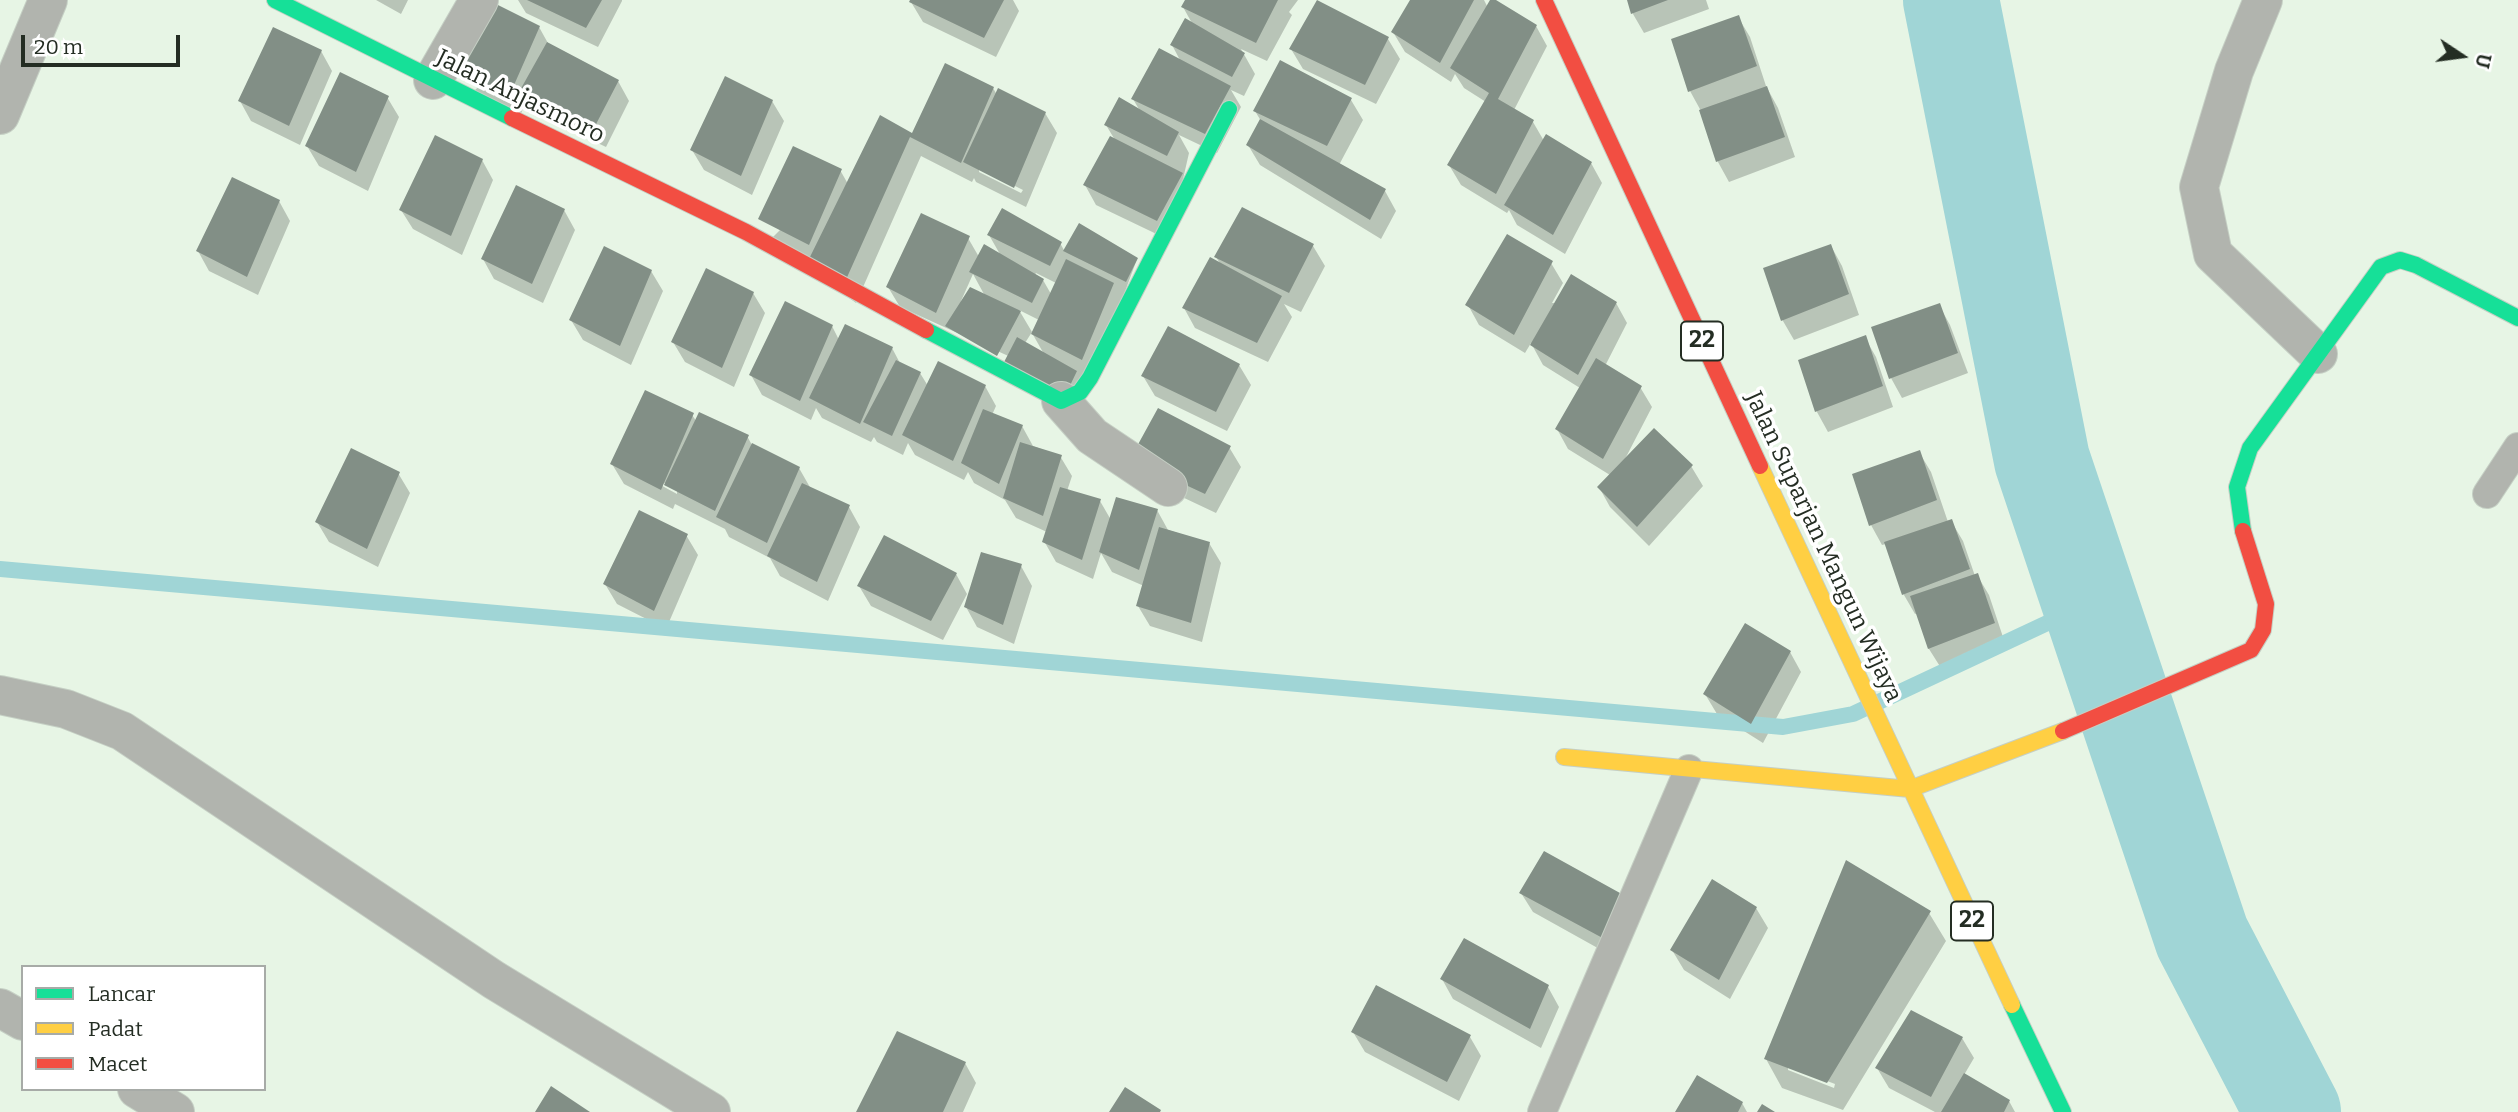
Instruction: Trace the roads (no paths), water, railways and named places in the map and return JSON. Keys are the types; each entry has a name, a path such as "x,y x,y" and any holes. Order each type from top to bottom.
{"main road":[{"name":"Jalan Anjasmoro","path":"275,0 746,232 1061,401"},
{"name":"Jalan Suparjan Mangun Wijaya","path":"1544,0 2063,1112"},
{"path":"1061,401 1080,392 1090,378 1229,109"},
{"path":"1564,757 1910,789 2054,735 2251,650 2263,630 2266,604 2240,522 2237,487 2250,448 2381,267 2400,260 2416,265 2518,318"}],"street":[{"path":"0,115 48,0"},
{"path":"433,80 479,0"},
{"path":"2263,0 2234,71 2199,187 2213,254 2318,354"},
{"path":"1061,401 1092,436 1168,487"},
{"path":"0,695 65,709 122,731 494,980 711,1112"},
{"path":"0,1008 21,1020"},
{"path":"140,1091 175,1112"}],"lane":[{"path":"2487,494 2518,447"},
{"path":"1542,1112 1689,769"}],"waterway":[{"path":"1951,0 2042,460 2202,937 2293,1112"},
{"path":"0,569 1783,727 1853,714 2090,603"}]}
